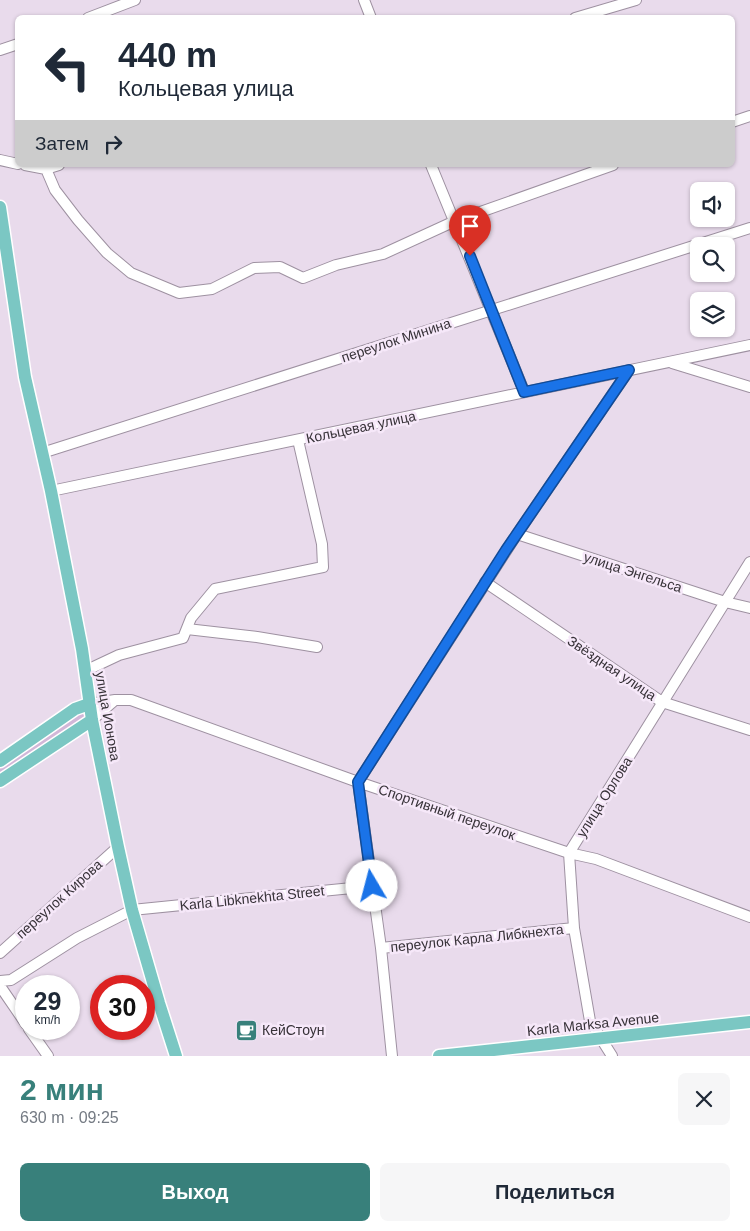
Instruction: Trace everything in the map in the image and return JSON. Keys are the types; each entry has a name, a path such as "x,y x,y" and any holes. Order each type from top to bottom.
{"main road":[{"name":"улица Ионова","path":"0,207 25,377 51,491 82,649 92,720 118,847 132,910 176,1056"},
{"path":"0,760 75,709 90,704"},
{"path":"0,781 92,720"},
{"name":"Karla Marksa Avenue","path":"439,1056 503,1052 750,1022"}],"street":[{"path":"96,15 135,0"},
{"path":"364,0 370,15"},
{"path":"585,15 636,0"},
{"path":"0,50 15,45"},
{"path":"735,121 750,116"},
{"path":"0,160 15,163"},
{"path":"36,167 46,169 52,167"},
{"path":"432,167 492,309 524,392"},
{"path":"46,169 55,190 107,253 132,273 179,293 212,289 254,268 280,267 303,278 336,265 383,254 455,222 607,167"},
{"name":"переулок Минина","path":"42,453 750,228"},
{"name":"Кольцевая улица","path":"51,491 750,345"},
{"name":"Кольцевая улица","path":"671,363 750,387"},
{"path":"392,1056 358,782 485,582 629,370"},
{"path":"85,671 119,655 183,638 191,618 215,589 323,567 322,544 298,440"},
{"name":"улица Энгельса","path":"517,534 725,602 750,608"},
{"name":"улица Орлова","path":"612,1056 590,1021 574,928 569,853 750,562"},
{"name":"Звёздная улица","path":"485,582 662,702 750,730"},
{"path":"187,629 257,636 317,648"},
{"path":"92,720 115,700"},
{"name":"Спортивный переулок","path":"90,704 115,700 131,700 358,782 569,853 596,859 750,917"},
{"name":"переулок Кирова","path":"0,953 118,847"},
{"name":"Karla Libknekhta Street","path":"132,910 372,886"},
{"path":"0,981 11,980 77,938 132,910"},
{"name":"переулок Карла Либкнехта","path":"380,948 574,928"},
{"path":"0,986 15,1008"},
{"path":"37,1040 48,1056"}],"shaded area":[{"path":"79,714 83,714 85,717 0,775 0,768"}],"place":[{"name":"КейСтоун","path":"246,1030"}],"route":[{"path":"372,886 358,782 506,550 629,370 524,392 470,256"}]}
